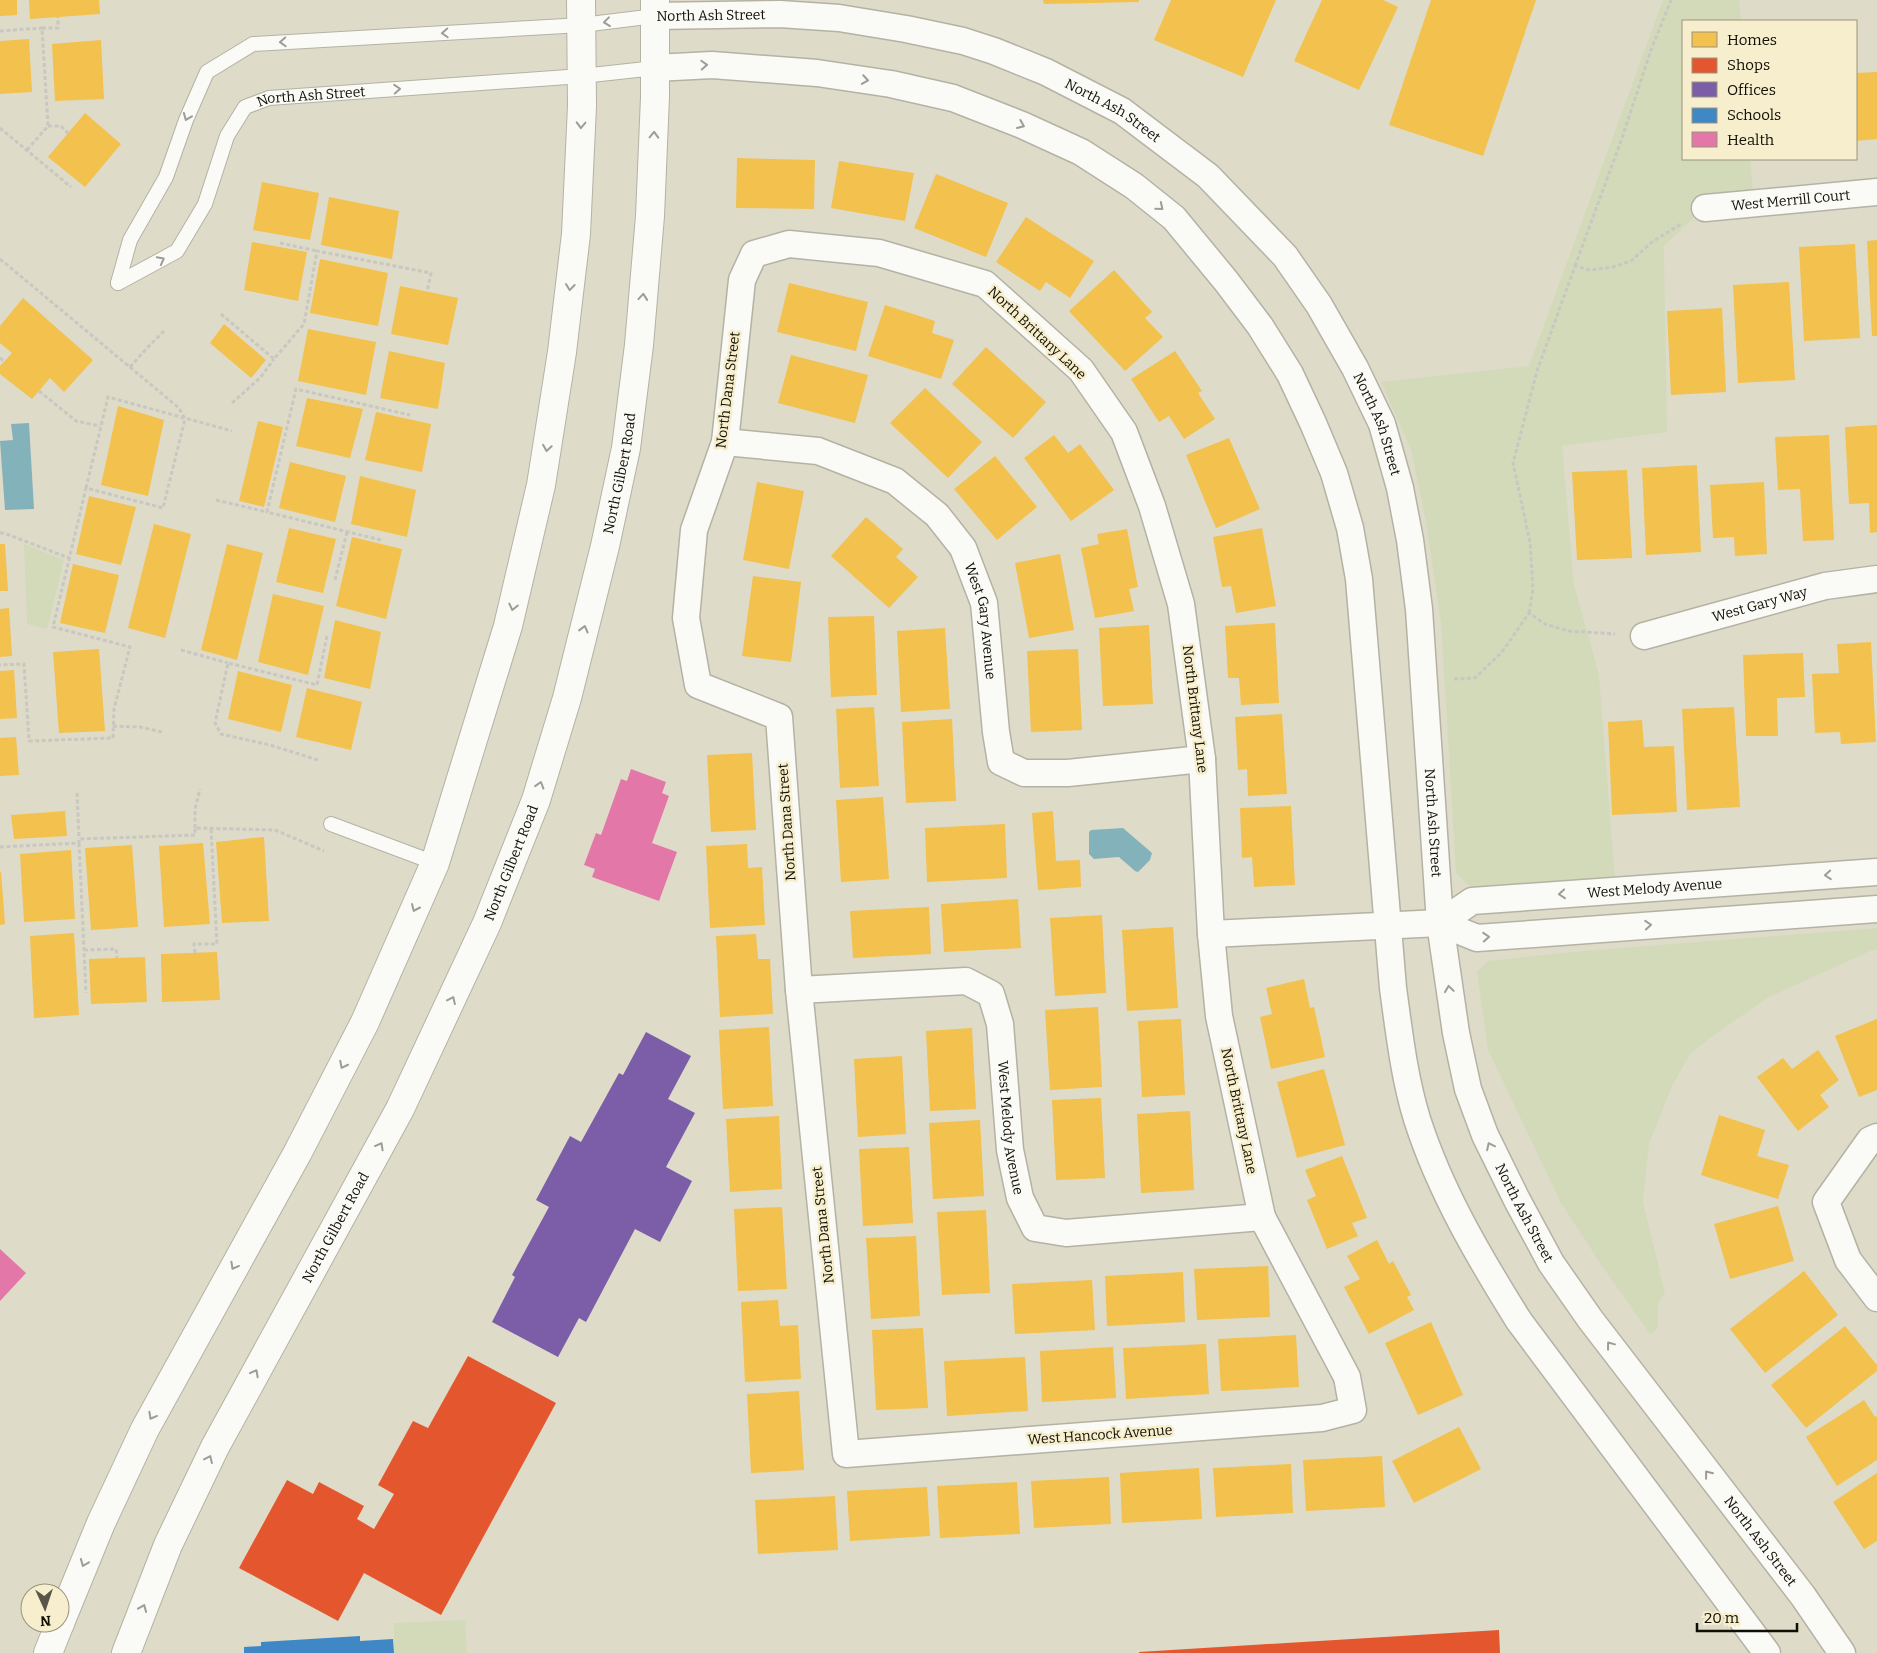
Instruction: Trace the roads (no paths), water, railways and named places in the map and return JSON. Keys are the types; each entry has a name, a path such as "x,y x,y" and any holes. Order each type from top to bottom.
{"main road":[{"name":"North Gilbert Road","path":"126,1653 168,1545 214,1447 400,1109 487,924 536,800 568,698 605,546 626,448 639,345 650,216 655,8"},
{"path":"70,1599 101,1523 145,1429 298,1152 365,1022 434,863 508,626 540,485 562,352 576,234 582,76 581,12"},
{"path":"48,1653 56,1633"}],"street":[{"name":"North Ash Street","path":"655,8 839,18 963,41 994,51 1046,72 1122,111 1208,176 1285,256 1319,305 1355,368 1382,424 1400,488 1410,540 1419,609 1440,923 1456,1033 1468,1088 1485,1135 1551,1263 1590,1319 1803,1596 1842,1653"},
{"name":"North Ash Street","path":"655,68 712,65 816,73 891,84 953,98 1022,125 1081,152 1134,186 1174,218 1260,326 1290,374 1313,423 1334,473 1350,528 1359,578 1387,925 1401,1042 1417,1118 1445,1191 1457,1215 1483,1263 1519,1321 1767,1653"},
{"name":"West Merrill Court","path":"1704,208 1877,192"},
{"name":"North Brittany Lane","path":"754,254 789,244 879,253 985,284 1081,370 1124,432 1152,506 1181,604 1202,759 1211,934 1219,1016 1262,1217 1348,1378 1353,1410"},
{"name":"North Dana Street","path":"754,254 742,280 725,442 694,530 686,618 698,685 780,717 799,990 846,1454"},
{"name":"West Gary Avenue","path":"725,442 818,451 895,481 937,515 962,548 984,603 996,732 1001,762 1024,773 1068,772 1202,759"},
{"name":"West Gary Way","path":"1644,636 1825,586 1877,579"},
{"name":"West Melody Avenue","path":"1440,923 1472,901 1877,872"},
{"path":"1211,934 1440,923 1477,938 1877,909"},
{"name":"West Melody Avenue","path":"799,990 966,980 991,994 1000,1024 1010,1150 1020,1198 1036,1228 1066,1233 1262,1217"},
{"path":"1877,1137 1870,1140 1826,1202 1848,1260 1877,1298"},
{"name":"West Hancock Avenue","path":"846,1454 1312,1418 1353,1410"}],"lane":[{"name":"North Ash Street","path":"655,8 581,12 253,44 207,72 186,120 166,178 130,240 118,283 177,251 205,204 227,136 245,107 269,98 582,76 655,68"},
{"path":"330,824 434,863"}],"water":[{"path":"29,423 34,509 5,510 0,441 13,440 11,424"},
{"path":"1123,828 1152,853 1150,860 1138,872 1119,857 1094,859 1089,854 1089,832 1091,830"}]}
